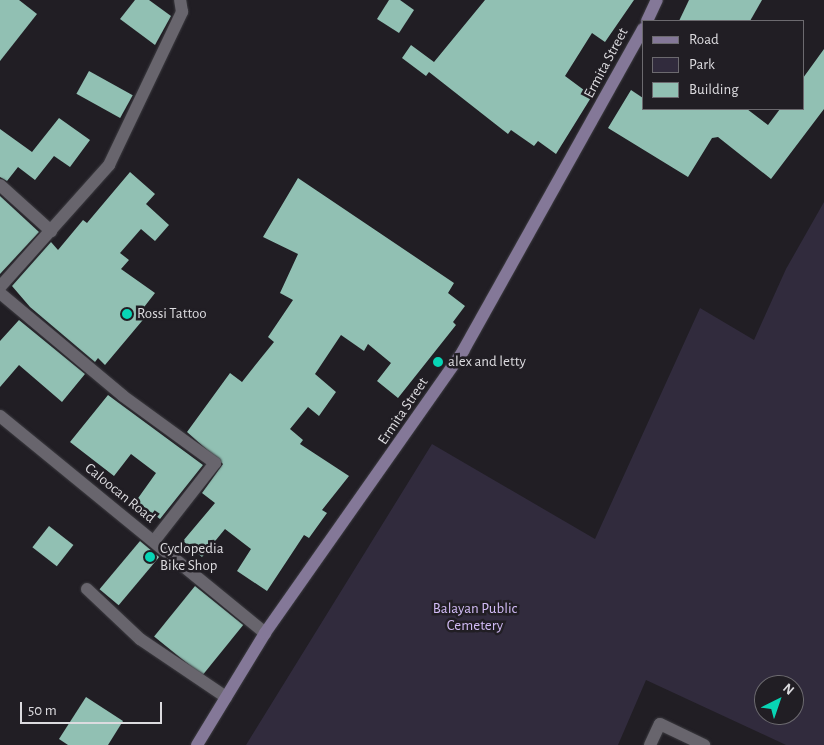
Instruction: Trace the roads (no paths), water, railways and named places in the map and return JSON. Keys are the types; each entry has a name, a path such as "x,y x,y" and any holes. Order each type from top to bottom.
{"main road":[{"name":"Ermita Street","path":"647,20 657,0"},
{"name":"Ermita Street","path":"198,745 265,633 463,351 642,31"}],"street":[{"path":"0,286 109,165 182,12 180,0"},
{"path":"0,185 51,231"},
{"path":"0,293 123,396 215,464 154,542"},
{"name":"Caloocan Road","path":"0,416 265,633"},
{"path":"87,589 140,639 226,697"},
{"path":"650,745 660,724 704,745"}],"place":[{"name":"Rossi Tattoo","path":"127,314"},
{"name":"alex and letty","path":"438,362"},
{"name":"Cyclopedia Bike Shop","path":"150,557"}],"park label":[{"name":"Balayan Public Cemetery","path":"475,616"}]}
